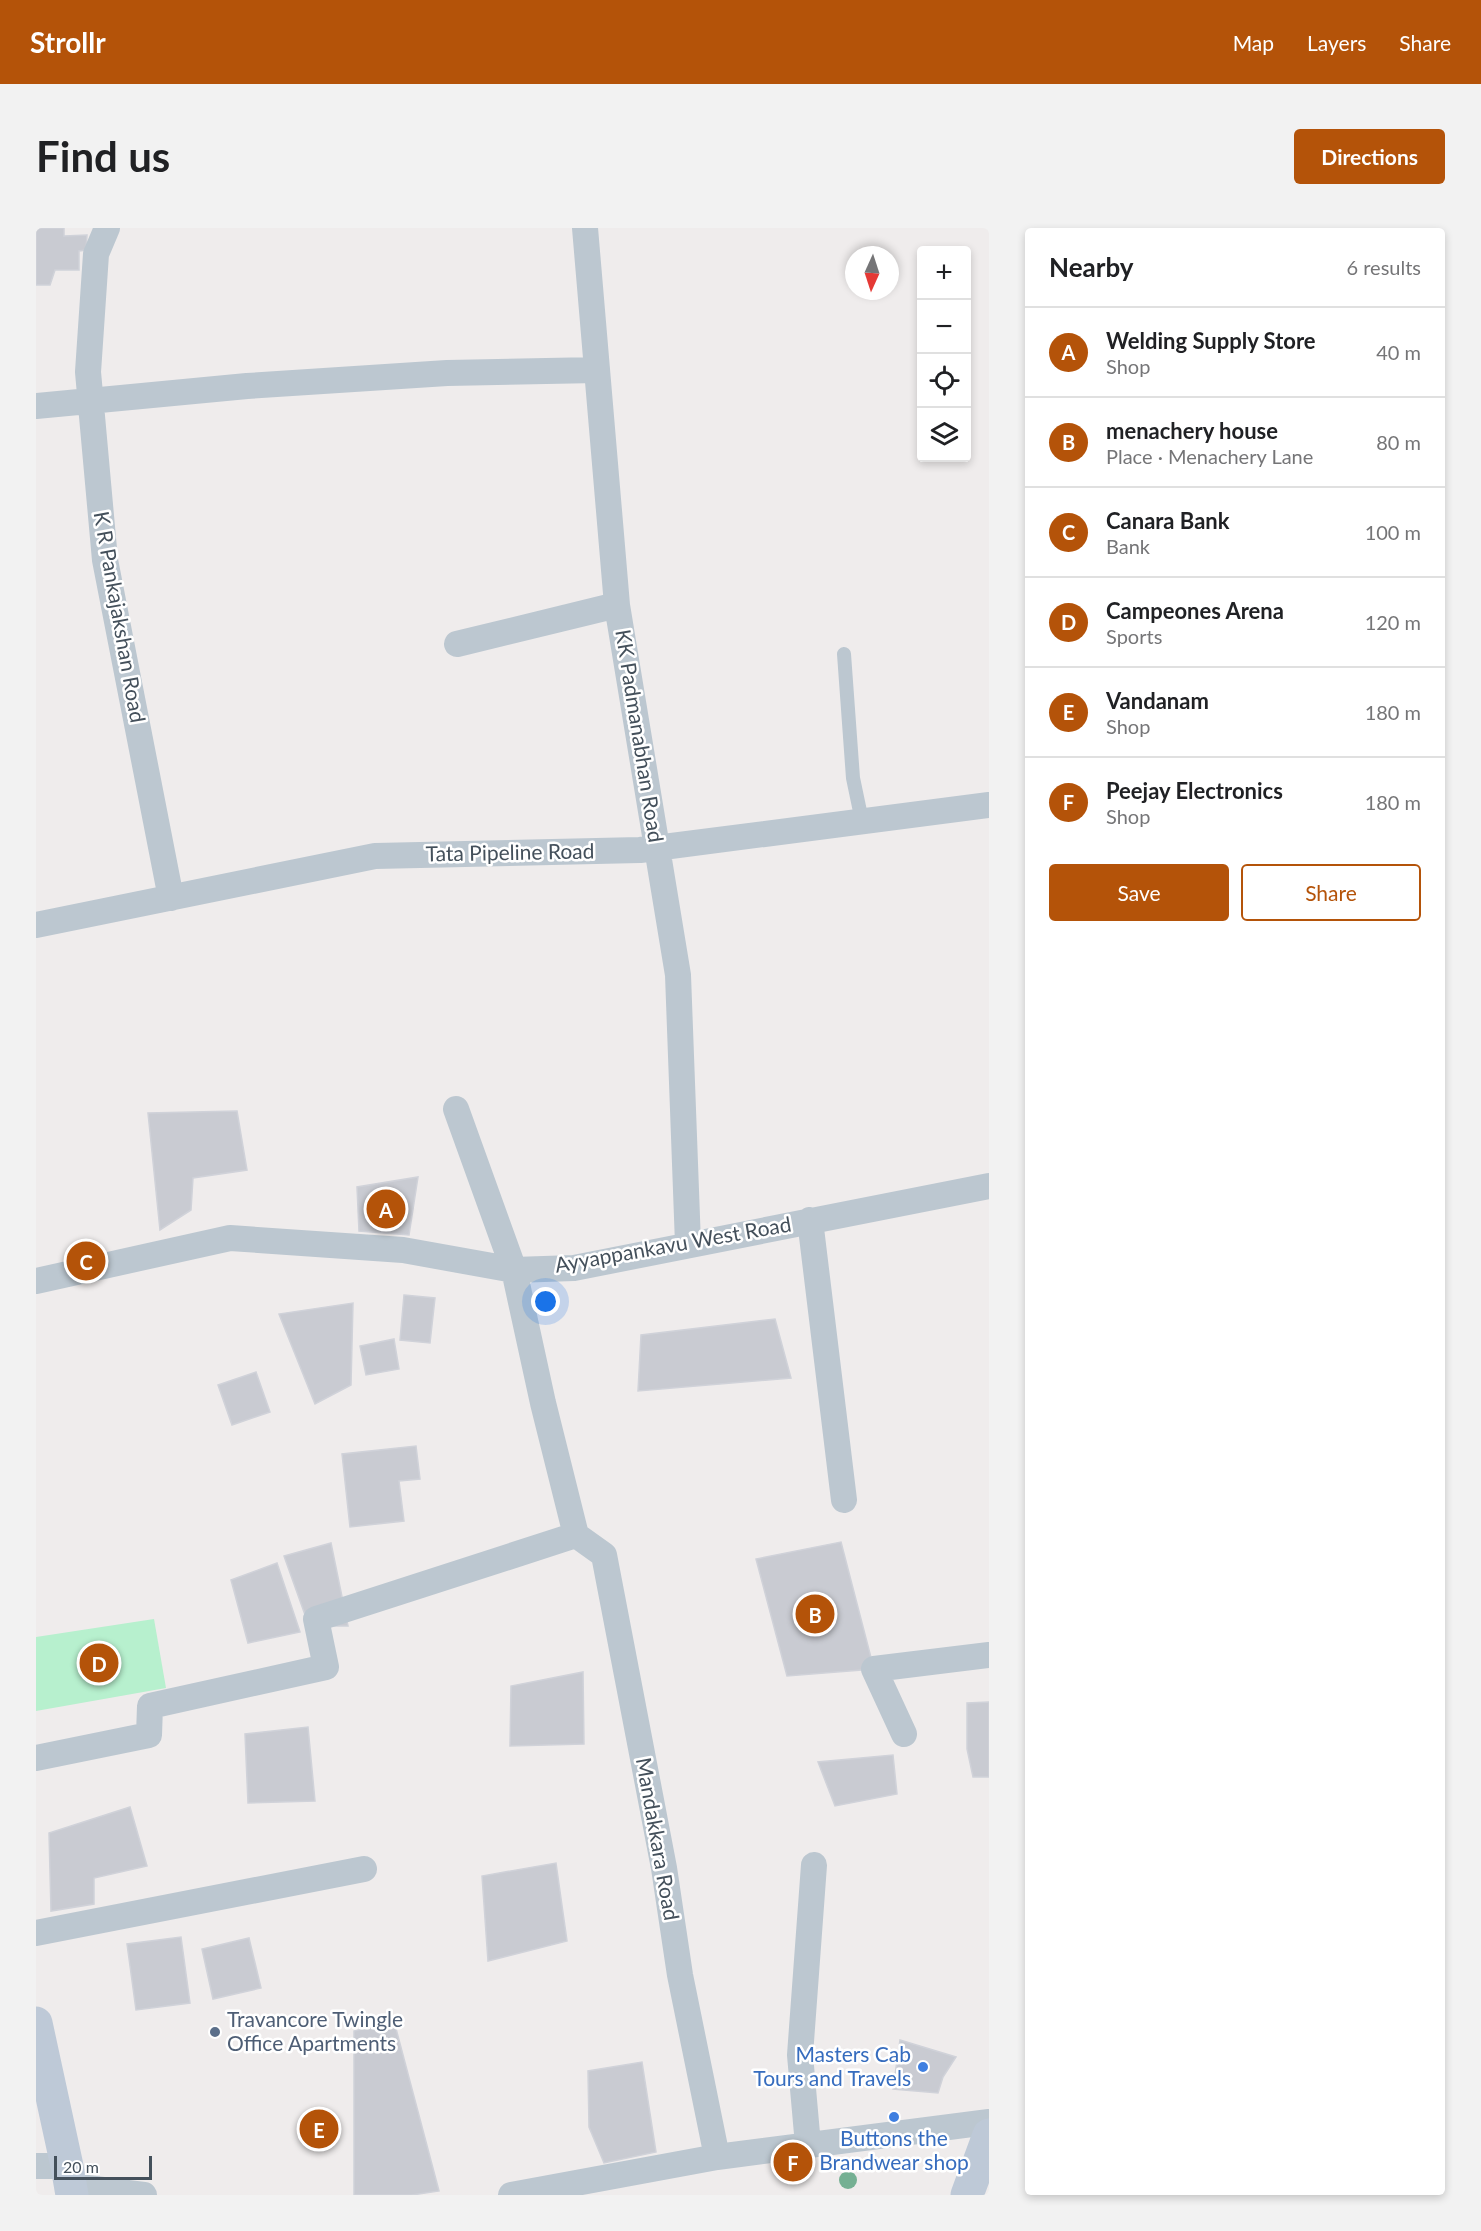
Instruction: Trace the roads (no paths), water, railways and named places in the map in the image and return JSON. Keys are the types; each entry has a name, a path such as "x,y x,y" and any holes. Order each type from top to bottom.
{"main road":[{"path":"36,2023 62,2178"},
{"path":"967,2195 989,2135"}],"street":[{"name":"K R Pankajakshan Road","path":"107,228 96,254 88,372 105,560 171,898"},
{"name":"KK Padmanabhan Road","path":"585,228 617,605 678,975 688,1244"},
{"path":"36,406 247,386 447,373 597,370"},
{"path":"457,644 617,605"},
{"name":"Tata Pipeline Road","path":"36,926 375,856 640,850 989,805"},
{"path":"36,1758 149,1735 150,1706 326,1666 316,1619 576,1535 543,1403 514,1270 456,1109"},
{"name":"Ayyappankavu West Road","path":"36,1281 230,1238 403,1250 514,1270 574,1268 989,1186"},
{"path":"810,1220 844,1500"},
{"name":"Mandakkara Road","path":"576,1535 604,1555 664,1868 680,1975 717,2157"},
{"path":"904,1734 874,1669 989,1655"},
{"path":"808,2145 800,2055 814,1865"},
{"path":"36,1933 364,1869"},
{"path":"511,2195 717,2157 989,2122"},
{"path":"62,2178 144,2195"}],"lane":[{"path":"844,654 853,778 862,821"}],"place":[{"name":"Welding Supply Store","path":"386,1209"},
{"name":"Canara Bank","path":"86,1261"},
{"name":"menachery house","path":"815,1614"},
{"name":"Campeones Arena","path":"99,1663"},
{"name":"Travancore Twingle Office Apartments","path":"215,2032"},
{"name":"Masters Cab Tours and Travels","path":"923,2067"},
{"name":"Buttons the Brandwear shop","path":"894,2117"},
{"name":"Vandanam","path":"319,2129"},
{"name":"Peejay Electronics","path":"793,2162"}]}
